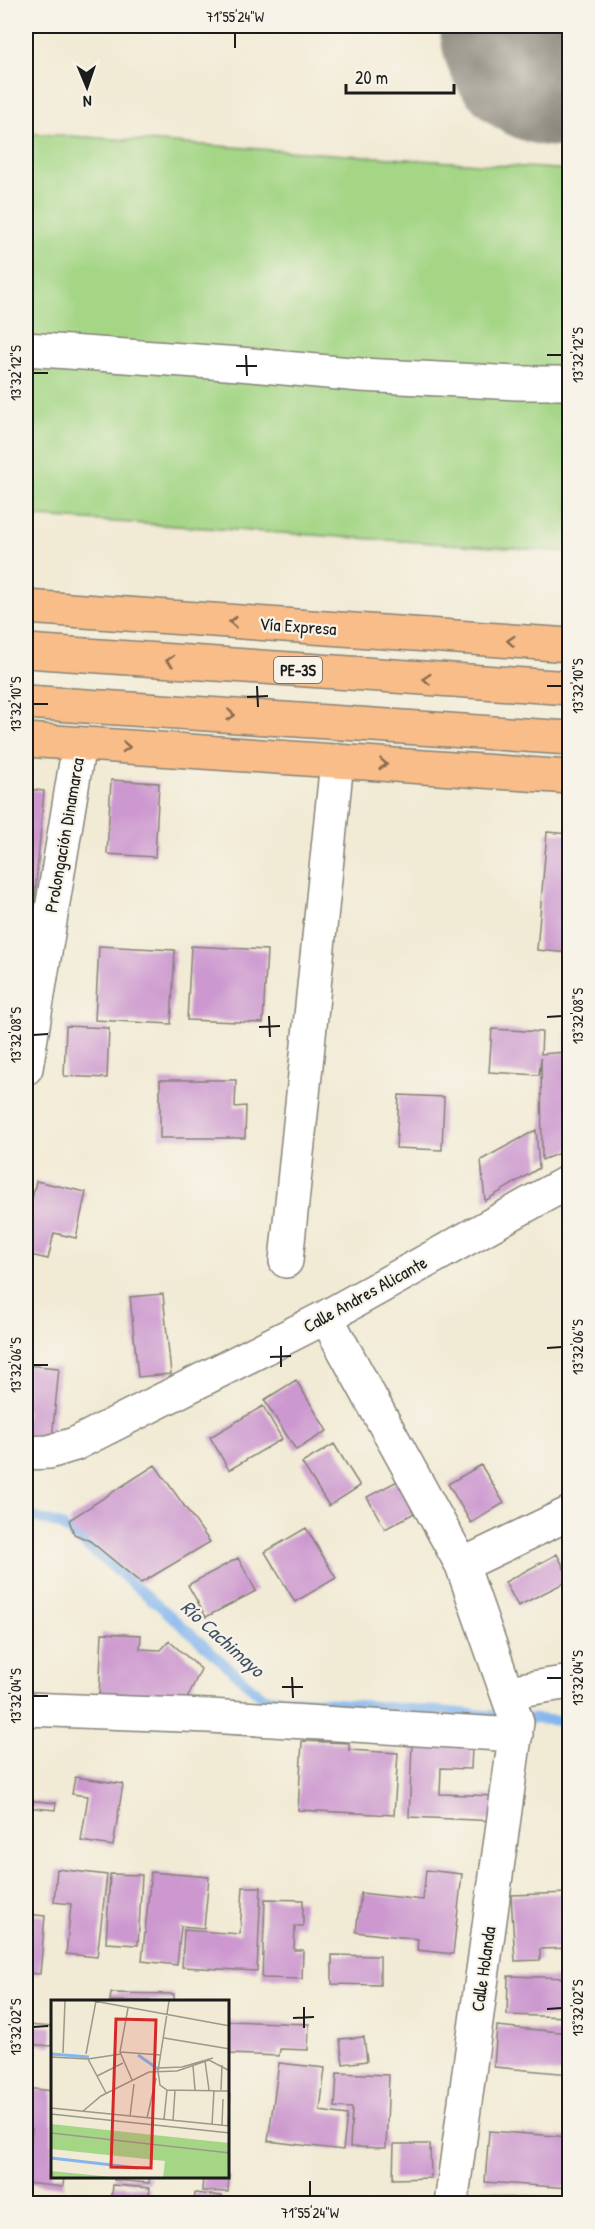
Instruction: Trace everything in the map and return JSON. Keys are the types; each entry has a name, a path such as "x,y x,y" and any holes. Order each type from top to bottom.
{"main road":[{"name":"Vía Expresa","path":"26,607 570,645"},
{"name":"PE-3S","path":"26,651 570,688"},
{"path":"460,681 570,656"},
{"path":"26,702 570,738"},
{"path":"456,730 570,769"},
{"path":"26,740 570,777"}],"street":[{"path":"26,349 361,375 518,383 570,383"},
{"name":"Prolongación Dinamarca","path":"26,1068 79,744"},
{"path":"286,1261 337,761"},
{"name":"Calle Andres Alicante","path":"26,1453 49,1452 75,1444 326,1317 570,1181"},
{"path":"326,1317 462,1565 513,1714"},
{"path":"462,1565 570,1513"},
{"path":"26,1709 209,1716 513,1714 570,1682"},
{"name":"Calle Holanda","path":"450,2204 513,1714"}],"green space":[{"path":"26,133 569,170 569,552 26,516"},
{"path":"482,2190 569,2202 569,2203 480,2203"}],"building":[{"path":"111,780 159,783 155,857 107,854"},
{"path":"26,789 44,791 27,989 26,989"},
{"path":"547,832 570,834 570,953 537,950"},
{"path":"99,946 175,950 171,1024 95,1020"},
{"path":"191,946 267,950 263,1023 187,1020"},
{"path":"66,1026 109,1028 107,1078 64,1076"},
{"path":"492,1029 542,1032 541,1054 566,1052 565,1031 570,1032 570,1149 542,1160 541,1058 539,1075 489,1072"},
{"path":"160,1080 236,1080 235,1107 246,1106 245,1138 160,1138"},
{"path":"399,1095 444,1097 442,1150 396,1148"},
{"path":"536,1130 539,1168 485,1201 481,1160"},
{"path":"36,1181 86,1192 76,1238 54,1233 48,1259 26,1254 26,1226"},
{"path":"163,1294 171,1374 138,1377 130,1297"},
{"path":"26,1365 59,1368 52,1439 26,1436"},
{"path":"296,1380 327,1431 296,1450 264,1400"},
{"path":"263,1406 282,1439 229,1470 210,1437"},
{"path":"334,1444 360,1486 329,1506 302,1463"},
{"path":"155,1465 210,1542 141,1583 90,1541 74,1534 69,1520"},
{"path":"481,1465 504,1503 471,1523 448,1484"},
{"path":"403,1478 420,1510 385,1529 367,1497"},
{"path":"306,1528 336,1578 295,1602 265,1552"},
{"path":"557,1554 570,1580 518,1606 505,1582"},
{"path":"238,1558 256,1591 206,1617 188,1585"},
{"path":"102,1633 141,1635 140,1649 161,1650 169,1641 201,1669 186,1701 99,1697"},
{"path":"302,1741 349,1743 349,1750 398,1753 394,1815 298,1810"},
{"path":"412,1744 472,1747 471,1769 441,1768 440,1794 497,1796 496,1821 409,1817"},
{"path":"75,1777 123,1784 113,1846 81,1841 88,1796 72,1794"},
{"path":"26,1800 56,1803 55,1810 26,1807"},
{"path":"57,1869 107,1875 97,1957 66,1954 71,1904 54,1902"},
{"path":"426,1870 462,1874 453,1954 417,1950 418,1939 356,1932 361,1893 423,1900"},
{"path":"151,1872 209,1877 204,1928 181,1926 177,1965 142,1961"},
{"path":"110,1874 142,1875 138,1945 106,1943"},
{"path":"243,1887 261,1887 257,1971 182,1967 184,1930 240,1934"},
{"path":"570,1893 570,1948 540,1949 540,1960 515,1961 511,1895"},
{"path":"265,1899 303,1900 303,1926 295,1926 294,1950 303,1950 302,1979 262,1978"},
{"path":"26,1914 45,1916 40,1974 26,1973"},
{"path":"332,1955 380,1956 380,1985 332,1984"},
{"path":"508,1976 570,1978 570,2017 507,2015"},
{"path":"111,1993 174,1994 174,2000 110,2000"},
{"path":"230,2021 309,2024 308,2050 280,2049 279,2056 230,2054"},
{"path":"26,2025 51,2027 51,2046 26,2044"},
{"path":"497,2026 570,2033 570,2074 494,2067"},
{"path":"364,2037 367,2061 343,2064 340,2039"},
{"path":"279,2063 325,2068 320,2111 347,2115 343,2150 268,2141"},
{"path":"337,2073 389,2075 386,2148 350,2147 352,2108 335,2107"},
{"path":"26,2088 51,2091 51,2178 64,2178 63,2187 26,2183 32,2129 26,2129"},
{"path":"489,2131 570,2137 570,2188 485,2182"},
{"path":"394,2144 430,2144 431,2178 393,2179"},
{"path":"114,2178 150,2178 149,2183 114,2180"},
{"path":"203,2178 229,2178 228,2192 202,2191"},
{"path":"113,2185 150,2188 148,2204 111,2204"},
{"path":"195,2193 222,2196 221,2204 194,2204"}],"waterway":[{"name":"Río Cachimayo","path":"26,1515 61,1525 163,1609 262,1697 561,1721 570,1719"}],"runway":[{"path":"561,26 570,26"}]}
